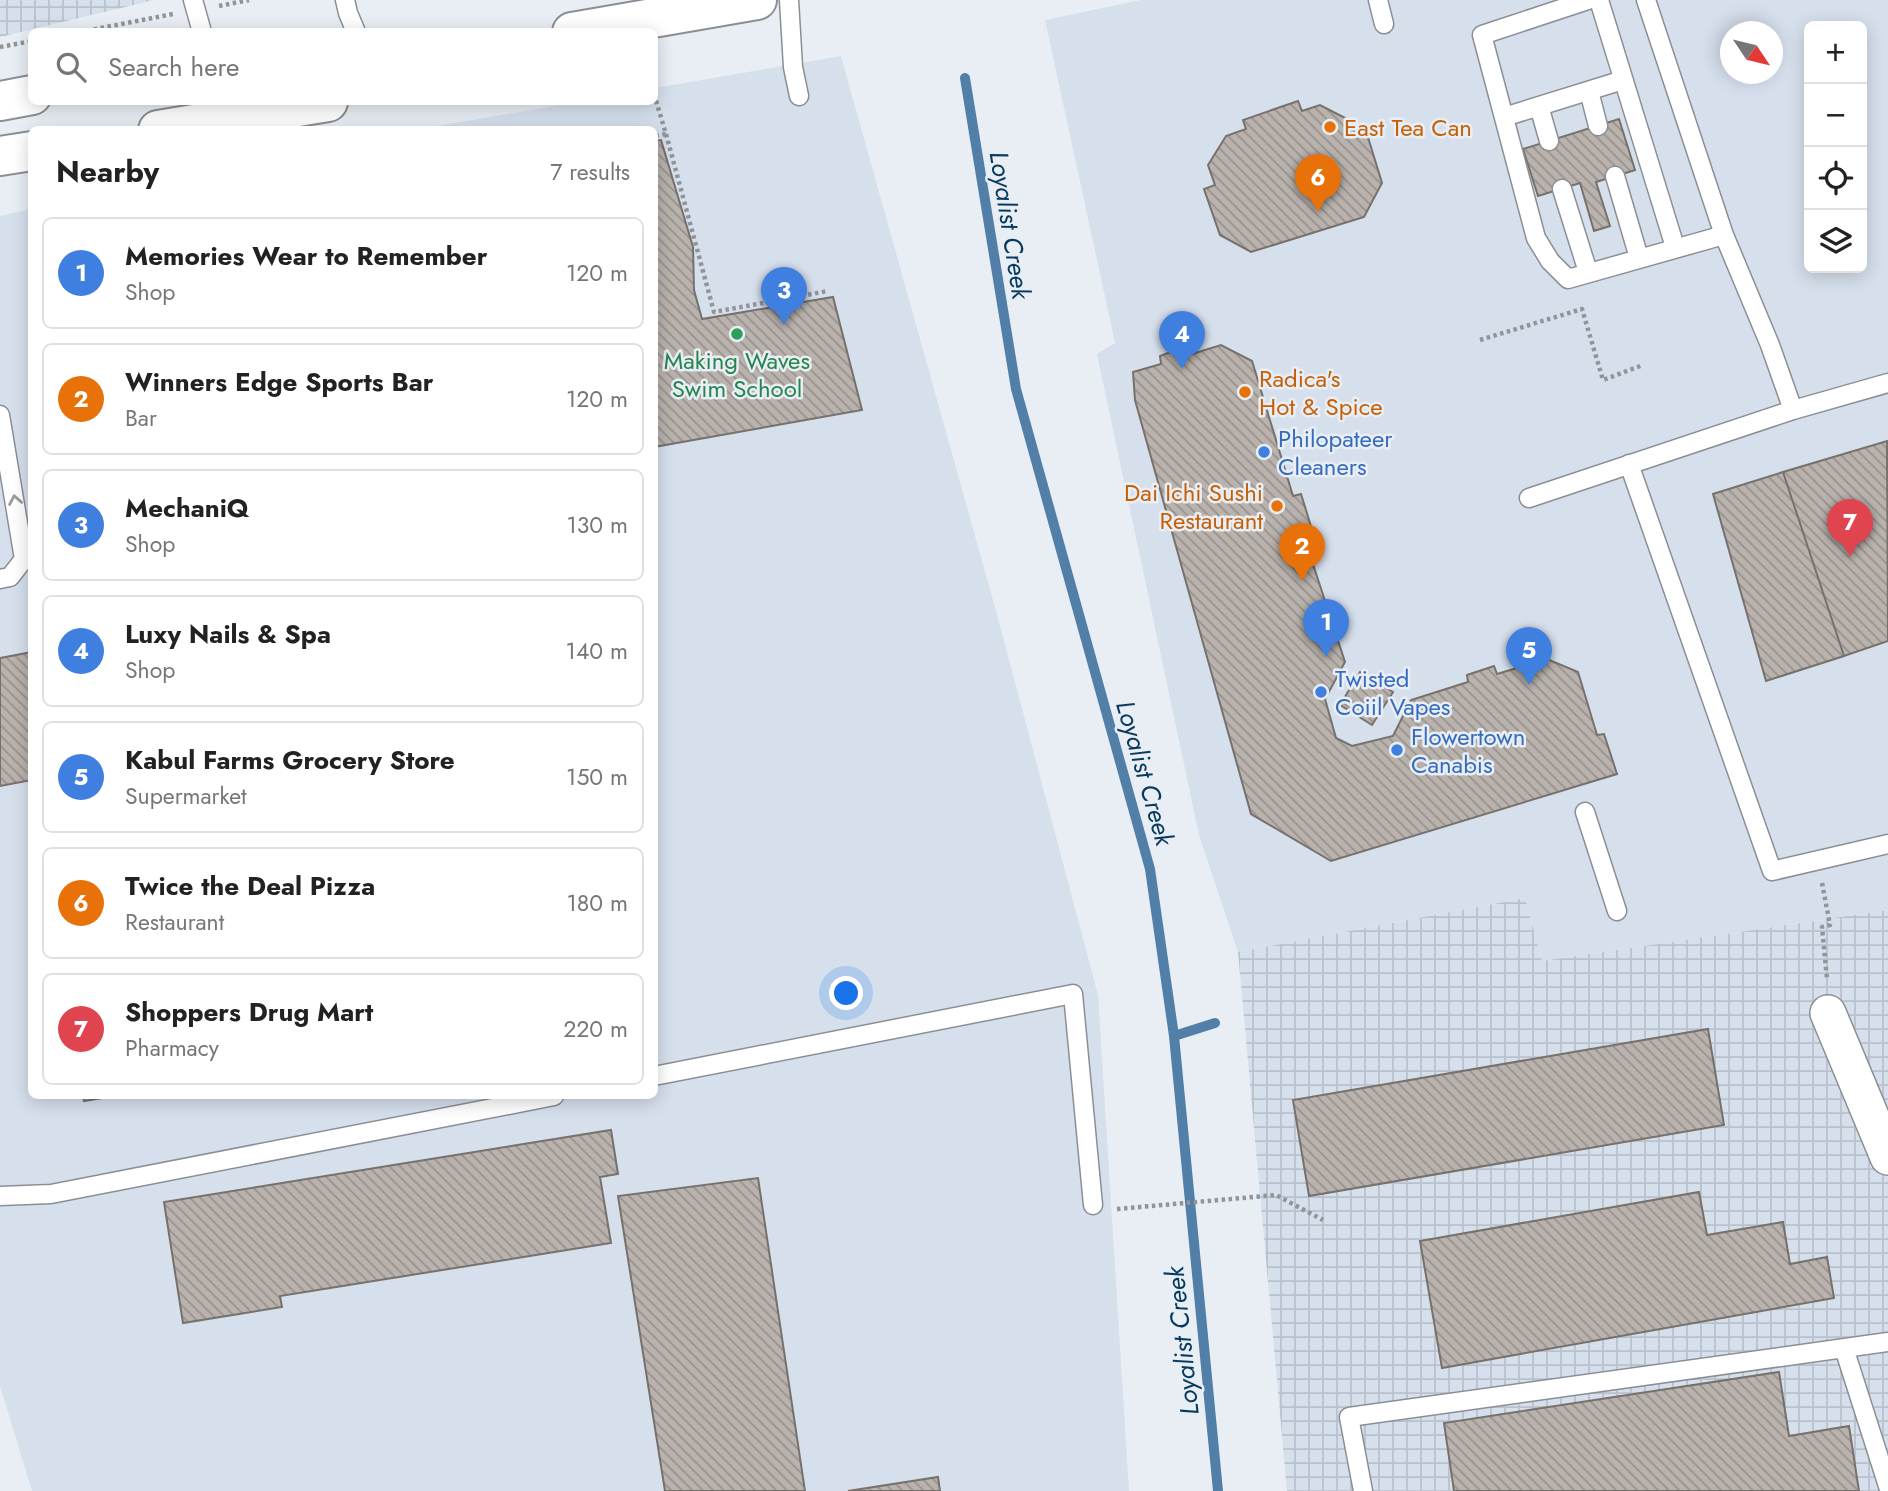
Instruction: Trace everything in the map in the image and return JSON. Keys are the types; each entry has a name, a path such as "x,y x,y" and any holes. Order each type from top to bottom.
{"main road":[{"path":"595,28 758,0"},
{"path":"0,101 28,96"},
{"path":"182,126 310,105"},
{"path":"0,156 28,152"}],"street":[{"path":"1828,1013 1888,1157"}],"lane":[{"path":"193,0 201,28"},
{"path":"345,0 354,28"},
{"path":"789,0 793,67 799,96"},
{"path":"1378,0 1384,24"},
{"path":"1588,0 1482,35 1536,238 1550,261 1568,279 1724,235"},
{"path":"1599,0 1675,247"},
{"path":"1646,0 1724,235 1770,345 1793,410"},
{"path":"1504,117 1623,80"},
{"path":"1589,91 1598,126"},
{"path":"1539,106 1549,141"},
{"path":"1615,176 1639,258"},
{"path":"1562,188 1588,272"},
{"path":"1529,498 1793,410 1888,383"},
{"path":"0,415 24,559 10,577 0,579"},
{"path":"1629,464 1772,871 1888,844"},
{"path":"1585,812 1617,911"},
{"path":"658,1075 1073,995 1093,1205"},
{"path":"0,1196 51,1194 539,1099"},
{"path":"1363,1491 1349,1417 1888,1342"},
{"path":"1844,1348 1888,1486"}],"path":[{"path":"219,6 249,0"},
{"path":"101,28 173,14"},
{"path":"0,47 28,42"},
{"path":"658,105 714,312 828,291"},
{"path":"658,135 666,134"},
{"path":"1480,340 1582,309 1603,380 1643,365"},
{"path":"1817,862 1830,925 1822,927 1827,965 1828,1013"},
{"path":"1116,1209 1276,1195 1323,1220"}],"shaded area":[{"path":"0,0 154,0 28,28 28,30 0,37"},
{"path":"1141,0 1888,0 1888,910 1542,961 1525,898 1238,952 1199,835 1097,354 1115,343 1045,20"},
{"path":"841,56 998,618 1098,995 1129,1491 32,1491 0,1386 0,216 28,210 28,1099 658,1099 658,126 438,126 560,105 658,105 658,87"},
{"path":"1525,898 1542,961 1888,910 1888,1491 1287,1491 1238,952"}],"building":[{"path":"1298,101 1302,111 1320,105 1351,121 1356,138 1367,134 1382,183 1364,217 1251,252 1220,235 1204,189 1215,185 1208,165 1226,136 1246,129 1243,120"},
{"path":"1619,119 1635,170 1596,182 1610,226 1594,231 1580,183 1538,196 1523,149"},
{"path":"658,140 661,140 693,247 694,290 702,319 833,297 862,410 658,446"},
{"path":"1190,345 1192,354 1221,345 1252,361 1293,496 1301,494 1318,549 1309,552 1345,662 1325,699 1336,738 1352,746 1393,736 1411,700 1468,682 1467,675 1494,666 1497,674 1547,659 1578,672 1597,735 1604,734 1617,774 1331,861 1251,814 1135,400 1133,372 1161,364 1160,356"},
{"path":"1887,441 1888,641 1844,656 1783,472"},
{"path":"1783,472 1844,656 1766,681 1713,494"},
{"path":"28,653 28,781 0,786 0,658"},
{"path":"1360,672 1393,692 1372,725 1340,705"},
{"path":"1708,1029 1724,1125 1309,1196 1293,1100"},
{"path":"611,1130 618,1174 600,1177 611,1243 280,1296 282,1307 183,1323 164,1202"},
{"path":"758,1178 805,1491 665,1491 618,1196"},
{"path":"1699,1192 1707,1235 1783,1222 1790,1264 1827,1257 1834,1298 1442,1368 1420,1241"},
{"path":"1779,1372 1789,1436 1849,1426 1859,1491 1454,1491 1444,1423"},
{"path":"938,1477 940,1491 848,1491"}],"waterway":[{"name":"Loyalist Creek","path":"965,78 1016,389 1150,869 1174,1036 1218,1491"},
{"path":"1174,1036 1215,1023"}],"place":[{"name":"East Tea Can","path":"1330,127"},
{"name":"Twice the Deal Pizza","path":"1318,212"},
{"name":"MechaniQ","path":"784,325"},
{"name":"Making Waves Swim School","path":"737,334"},
{"name":"Luxy Nails & Spa","path":"1182,369"},
{"name":"Radica's Hot & Spice","path":"1245,392"},
{"name":"Philopateer Cleaners","path":"1264,452"},
{"name":"Dai Ichi Sushi Restaurant","path":"1277,506"},
{"name":"Shoppers Drug Mart","path":"1850,557"},
{"name":"Winners Edge Sports Bar","path":"1302,581"},
{"name":"Memories Wear to Remember","path":"1326,657"},
{"name":"Kabul Farms Grocery Store","path":"1529,685"},
{"name":"Twisted Coiil Vapes","path":"1321,692"},
{"name":"Flowertown Canabis","path":"1397,750"}]}
